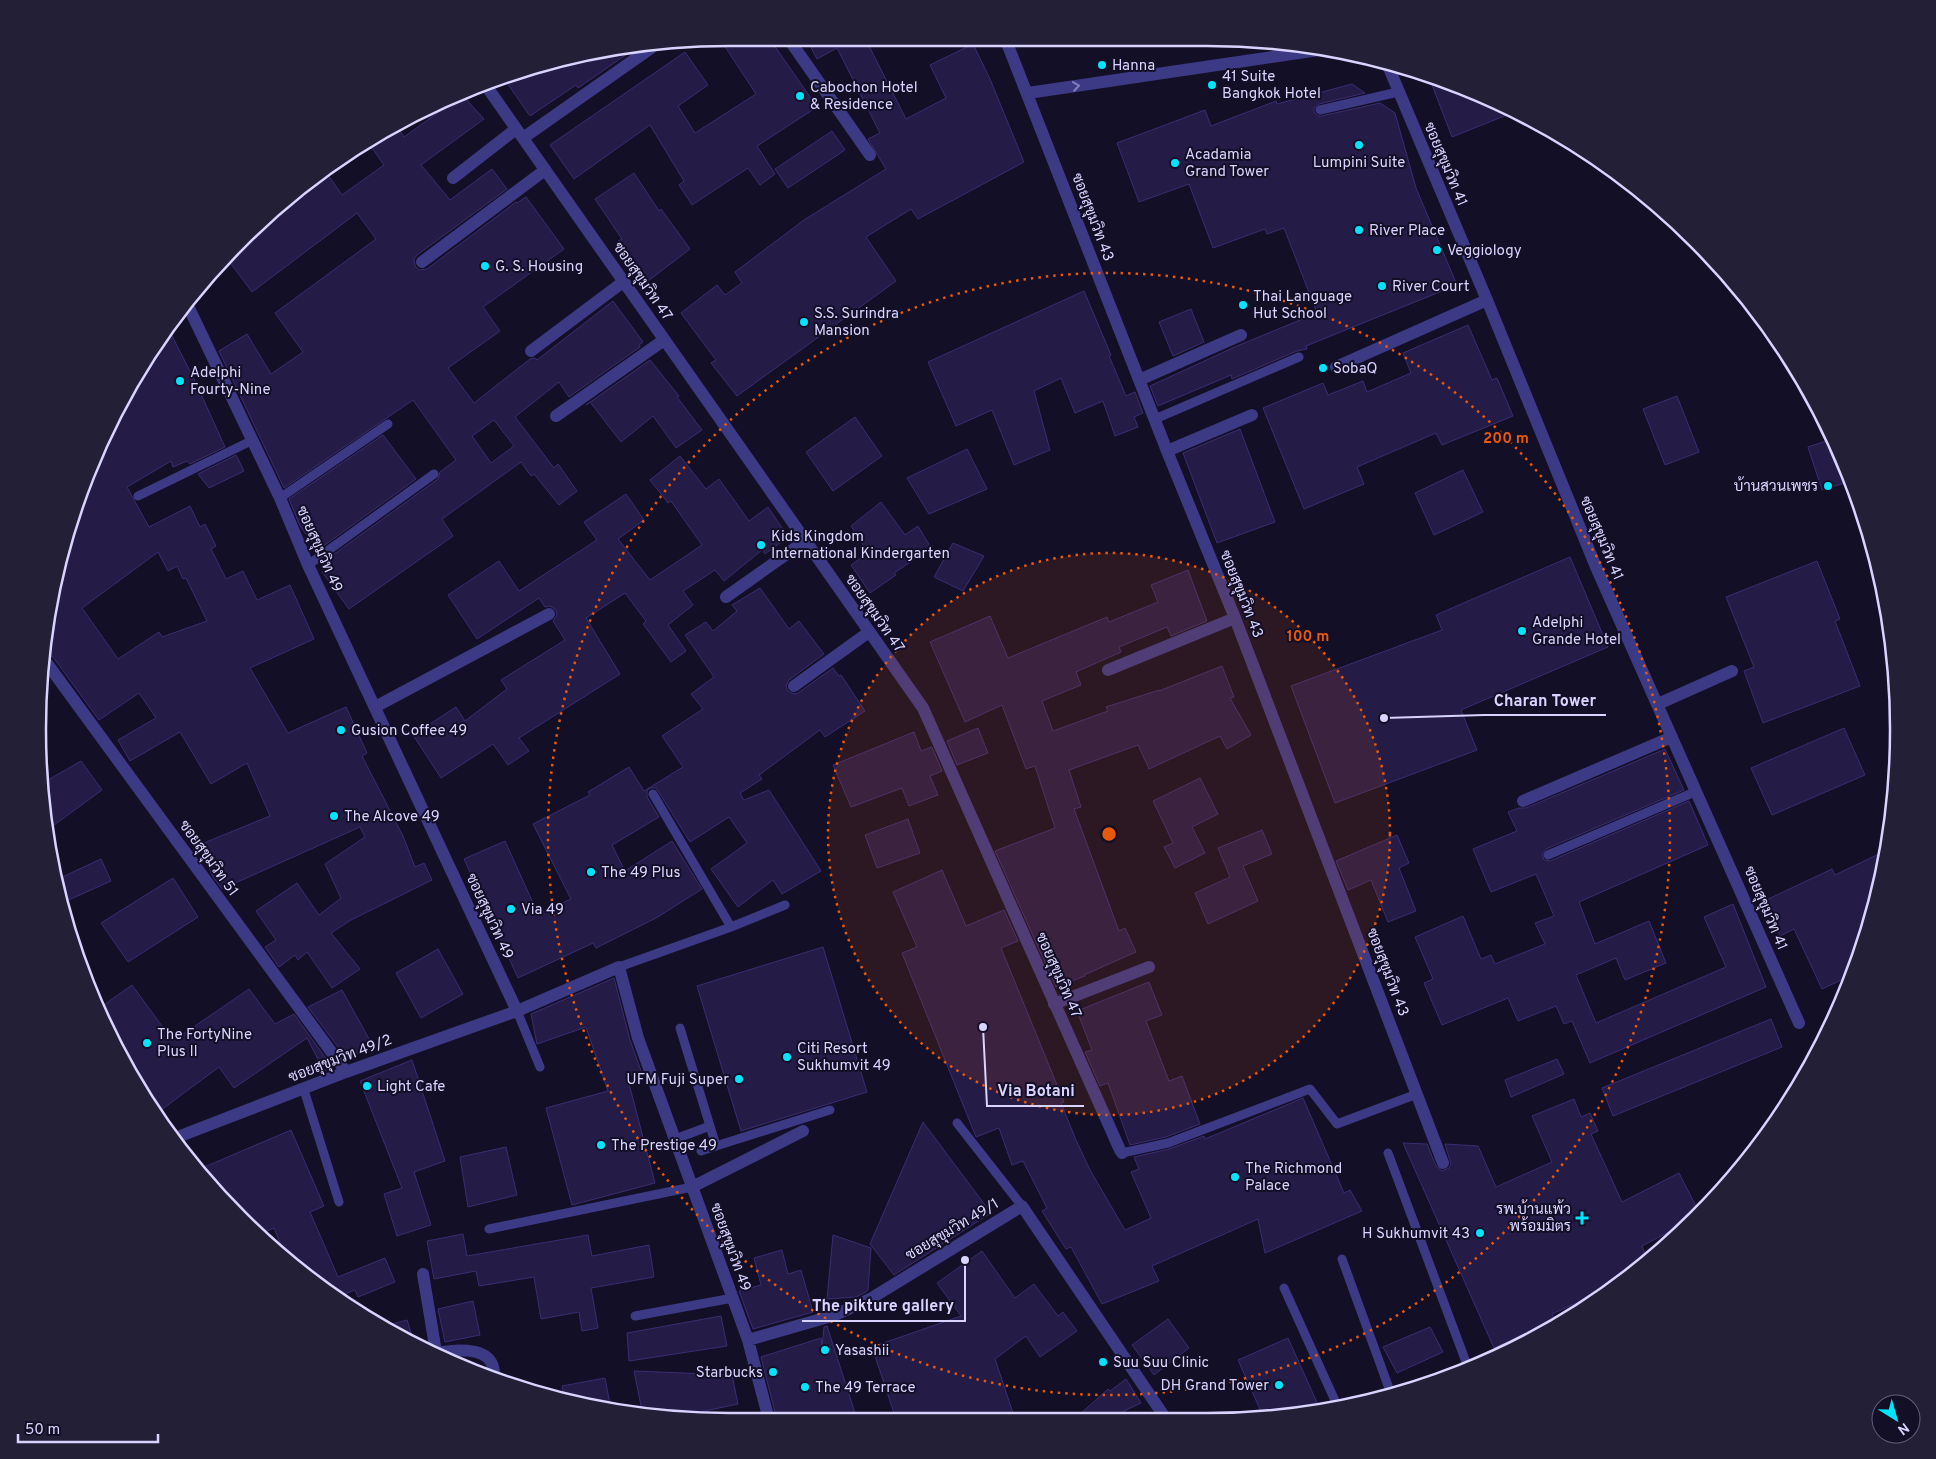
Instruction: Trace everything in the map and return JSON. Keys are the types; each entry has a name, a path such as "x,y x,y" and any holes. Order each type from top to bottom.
{"street":[{"path":"794,46 870,155"},
{"name":"ซอยสุขุมวิท 43","path":"1008,46 1234,618 1443,1163"},
{"path":"453,178 646,51"},
{"path":"1028,93 1301,53"},
{"name":"ซอยสุขุมวิท 41","path":"1390,72 1487,300 1596,567 1799,1023"},
{"name":"ซอยสุขุมวิท 47","path":"489,90 922,708 1122,1153"},
{"path":"422,262 545,170"},
{"path":"531,351 623,282"},
{"path":"1336,368 1487,300"},
{"name":"ซอยสุขุมวิท 49","path":"190,310 280,498 308,565 517,1011"},
{"path":"1139,380 1241,335"},
{"path":"556,416 664,340"},
{"path":"1167,451 1252,415"},
{"path":"726,598 805,541"},
{"path":"375,708 549,614"},
{"path":"1108,670 1234,618"},
{"path":"794,686 869,632"},
{"path":"1658,704 1732,670"},
{"name":"ซอยสุขุมวิท 51","path":"50,677 346,1072"},
{"path":"1523,802 1672,737"},
{"path":"517,1011 619,967"},
{"name":"ซอยสุขุมวิท 49","path":"619,967 638,1038 748,1340 767,1413"},
{"path":"1054,1004 1149,967"},
{"name":"ซอยสุขุมวิท 49/2","path":"180,1136 304,1090 346,1072 517,1011"},
{"path":"692,1188 802,1131"},
{"name":"ซอยสุขุมวิท 49/1","path":"748,1340 835,1315 870,1298 1022,1206 1162,1413"},
{"path":"422,1274 435,1346"},
{"path":"447,1351 456,1350 484,1356 493,1364 494,1370"}],"lane":[{"path":"1320,110 1398,92"},
{"path":"1155,419 1299,357"},
{"path":"280,498 388,424"},
{"path":"138,496 252,440"},
{"path":"308,565 434,474"},
{"path":"1548,855 1697,791"},
{"path":"653,794 731,927"},
{"path":"619,967 786,905"},
{"path":"517,1011 540,1067"},
{"path":"680,1028 716,1146"},
{"path":"1122,1153 1168,1142 1310,1089 1337,1124 1417,1094"},
{"path":"304,1090 339,1202"},
{"path":"700,1151 830,1110"},
{"path":"957,1123 1022,1206"},
{"path":"675,1139 710,1126"},
{"path":"1388,1153 1466,1362"},
{"path":"489,1229 692,1188"},
{"path":"1342,1259 1389,1387"},
{"path":"1284,1288 1335,1401"},
{"path":"635,1316 733,1298"}],"building":[{"path":"725,46 775,46 817,107 757,146 775,174 760,185 748,168 692,205 679,185 684,181 650,125 574,179 550,145 685,52 708,85 678,106 695,133 756,94"},
{"path":"810,46 869,46 906,119 946,98 930,65 969,46 974,46 990,79 1024,162 918,219 911,209 866,237 896,281 737,396 711,363 716,360 681,313 717,285 725,295 742,283 735,272 804,220 886,169 868,139 880,133 837,48 817,59"},
{"path":"627,54 578,88 576,85 530,116 508,84 596,59"},
{"path":"1352,84 1365,93 1319,104 1314,108 1314,112 1321,116 1380,103 1395,113 1416,188 1457,285 1306,346 1307,349 1297,351 1232,379 1231,375 1158,406 1150,386 1237,346 1317,313 1284,228 1267,234 1265,229 1213,248 1189,184 1139,202 1117,143 1205,110 1211,126 1276,101 1277,104"},
{"path":"1432,85 1468,98 1506,115 1452,137"},
{"path":"466,99 484,119 421,165 450,200 492,169 507,189 417,255 414,259 415,266 419,270 427,269 516,202 526,197 564,249 483,307 500,331 448,368 474,403 530,359 535,358 537,360 613,301 643,342 639,345 640,347 569,397 559,382 515,417 554,468 558,464 577,491 559,505 534,474 531,476 521,462 442,519 453,536 349,609 322,572 330,566 326,560 438,479 440,472 456,460 413,400 284,488 219,351 247,334 271,374 303,352 275,313 376,239 357,213 252,292 230,263 246,246 314,187 329,176 342,195 384,165 372,148 400,131 404,137 440,111","holes":["494,420 514,446 491,463 472,436"]},
{"path":"832,131 845,150 788,188 775,169"},
{"path":"634,173 659,211 661,209 690,249 648,281 618,241 622,239 595,199"},
{"path":"1084,291 1126,396 1135,392 1143,413 1134,417 1138,427 1115,436 1103,401 1075,413 1061,378 1034,391 1050,450 1014,465 992,410 956,426 928,362"},
{"path":"1191,309 1204,342 1173,356 1159,322"},
{"path":"1468,325 1492,380 1497,378 1513,416 1442,445 1436,433 1357,467 1364,484 1304,509 1263,408 1323,383 1328,395 1363,381 1367,392 1411,373 1403,353"},
{"path":"172,335 225,447 190,464 187,461 173,467 171,461 127,487 149,527 190,506 200,527 205,524 216,546 211,549 226,579 243,571 257,600 290,585 314,639 250,668 288,733 346,707 367,753 362,756 403,836 415,867 424,863 432,880 351,920 331,933 360,969 332,988 307,952 298,960 295,955 279,967 265,947 276,940 256,911 297,883 319,915 341,898 325,864 365,837 360,827 222,889 213,877 199,845 270,816 247,763 211,784 180,732 130,761 118,740 156,718 139,693 99,720 51,656 52,640 59,596 83,510 98,468 138,388","holes":["158,552 168,571 177,566 183,579 186,578 207,621 162,637 159,632 118,659 82,608"]},
{"path":"650,360 679,396 677,397 702,430 676,448 653,416 621,442 590,402"},
{"path":"1677,396 1699,452 1665,465 1643,409"},
{"path":"855,417 882,456 833,491 806,452"},
{"path":"1240,429 1275,522 1217,543 1183,453"},
{"path":"383,435 416,479 318,550 300,526 289,499"},
{"name":"บ้านสวนเพชร","path":"1826,441 1843,483 1822,490 1808,447"},
{"path":"967,449 987,489 929,514 907,478"},
{"path":"236,455 244,471 209,488 198,474"},
{"path":"680,456 706,489 719,479 749,521 768,507 788,537 765,554 762,550 724,581 715,570 683,591 693,605 668,625 686,651 671,662 643,624 646,621 625,593 586,618 620,674 519,738 529,751 508,765 493,744 441,778 413,735 456,707 465,721 507,689 501,680 565,640 553,621 557,615 556,610 550,606 545,607 539,598 477,639 448,595 499,561 519,591 597,540 584,522 626,494 644,520 618,539 650,580 702,545 671,501 668,503 650,480"},
{"path":"1463,470 1483,512 1434,535 1415,493"},
{"path":"881,502 905,535 918,526 931,548 894,573 896,575 870,593 851,565 868,553 851,526"},
{"path":"953,543 984,556 963,591 934,577"},
{"path":"1570,557 1608,647 1461,710 1477,750 1335,803 1291,686 1442,630 1436,615"},
{"path":"1817,561 1840,619 1835,621 1860,686 1763,723 1744,671 1754,667 1726,597"},
{"path":"1188,570 1207,621 1171,636 1167,627 1119,647 1121,652 1076,672 1081,685 1042,701 1053,731 1108,711 1106,707 1159,691 1222,666 1234,697 1230,698 1251,735 1227,749 1220,736 1149,769 1138,745 1069,770 1081,807 1074,809 1119,931 1125,928 1136,952 1085,976 1056,987 995,851 1055,828 1035,766 1026,769 1002,705 965,722 930,642 990,616 1008,658 1107,617 1109,622 1158,602 1151,585"},
{"path":"760,588 789,629 799,621 824,654 789,680 786,686 788,691 794,694 798,693 833,668 839,676 841,675 865,711 825,737 820,730 759,775 762,779 740,793 744,800 769,790 821,871 782,894 773,880 738,907 711,869 747,843 729,817 690,842 656,788 650,788 647,791 647,797 659,817 612,845 625,871 672,841 702,889 656,918 596,948 593,943 518,978 464,859 505,841 538,914 571,899 533,824 590,795 588,792 629,767 644,791 683,767 662,736 703,709 691,694 714,677 685,635 706,622 713,631 737,611 732,605"},
{"path":"978,728 988,753 957,765 947,741"},
{"path":"1844,728 1865,775 1772,815 1751,768"},
{"path":"914,732 921,751 932,747 942,771 930,776 938,795 909,806 902,788 851,807 833,765"},
{"path":"1665,749 1684,790 1546,849 1542,854 1544,860 1550,861 1689,801 1708,845 1579,902 1595,944 1649,921 1666,963 1625,980 1616,958 1576,975 1596,1023 1726,967 1704,917 1733,904 1766,987 1590,1063 1572,1021 1564,1024 1556,1006 1518,1021 1508,998 1442,1025 1424,983 1433,979 1415,937 1463,916 1481,959 1491,955 1495,964 1545,944 1535,923 1554,916 1536,874 1491,892 1473,849 1517,831 1508,812 1519,808 1526,808"},
{"path":"81,761 102,790 53,826 49,780"},
{"path":"1200,778 1218,814 1192,827 1205,853 1175,868 1164,847 1173,843 1153,801"},
{"path":"908,819 920,853 877,868 865,835"},
{"path":"1262,830 1272,854 1243,866 1258,901 1208,924 1195,893 1230,877 1218,848"},
{"path":"1397,835 1409,863 1399,868 1416,911 1388,922 1371,880 1348,890 1336,861"},
{"path":"1878,854 1866,906 1842,980 1822,989 1794,929 1780,936 1764,901 1832,869 1835,875"},
{"path":"101,859 111,881 68,900 63,877"},
{"path":"942,870 966,926 1004,910 1018,941 1001,948 1064,1102 1061,1103 1076,1140 1090,1170 1125,1230 1151,1218 1131,1172 1139,1169 1134,1157 1169,1149 1204,1136 1205,1139 1303,1098 1344,1193 1350,1190 1362,1211 1265,1253 1258,1219 1152,1266 1159,1281 1102,1304 1071,1247 1066,1249 1042,1211 1047,1208 1023,1161 1012,1165 999,1128 976,1137 902,953 917,947 893,892"},
{"path":"173,878 198,917 128,962 101,923"},
{"name":"Citi Resort Sukhumvit 49","path":"823,947 867,1092 741,1131 697,986"},
{"path":"438,949 463,994 421,1018 396,973"},
{"name":"The Prestige 49","path":"614,978 630,1040 641,1071 627,1076 655,1183 572,1205 546,1108 608,1091 586,1027 537,1044 531,1014"},
{"path":"1149,982 1162,1015 1146,1021 1169,1081 1182,1076 1200,1124 1166,1137 1130,1145 1108,1083 1100,1086 1085,1052 1092,1050 1077,1011"},
{"path":"132,985 173,1041 249,989 275,1024 294,1014 332,1067 324,1071 307,1038 234,1088 219,1067 161,1110 138,1071 104,1005"},
{"path":"342,990 373,1046 347,1059 308,1007"},
{"path":"1771,1019 1782,1047 1613,1116 1602,1088"},
{"path":"1557,1059 1564,1074 1511,1097 1505,1080"},
{"path":"412,1060 445,1161 414,1172 431,1225 397,1236 384,1194 402,1188 360,1081"},
{"path":"1574,1099 1581,1117 1590,1113 1598,1131 1591,1134 1622,1202 1679,1173 1696,1206 1670,1231 1642,1246 1645,1253 1586,1298 1552,1314 1554,1318 1548,1321 1494,1348 1403,1143 1427,1144 1436,1166 1442,1171 1449,1168 1451,1164 1445,1144 1478,1146 1496,1187 1552,1162 1532,1116"},
{"path":"923,1122 991,1213 894,1275 870,1244"},
{"path":"291,1130 324,1206 310,1212 338,1277 385,1258 395,1282 358,1297 355,1290 345,1295 281,1244 274,1228 266,1231 246,1213 205,1167"},
{"path":"506,1147 517,1195 468,1207 460,1157"},
{"path":"463,1234 467,1256 588,1235 592,1256 649,1245 654,1277 591,1288 598,1328 582,1331 579,1312 541,1319 534,1277 479,1286 476,1271 434,1279 427,1241"},
{"path":"833,1235 871,1248 868,1290 856,1297 827,1299"},
{"path":"782,1250 788,1274 801,1270 813,1312 753,1329 739,1291 761,1285 754,1258"},
{"path":"982,1251 1015,1298 1034,1284 1058,1316 1063,1312 1077,1331 1040,1357 1026,1336 995,1359 1013,1413 894,1413 872,1347 961,1316 937,1283"},
{"path":"473,1301 480,1335 445,1342 438,1309"},
{"path":"721,1316 727,1346 629,1361 627,1333"},
{"path":"1168,1319 1189,1348 1154,1375 1132,1345"},
{"path":"407,1320 411,1334 393,1324"},
{"name":"The 49 Terrace","path":"827,1326 855,1413 775,1413 761,1357 821,1338 822,1346 824,1327"},
{"path":"1430,1327 1443,1352 1397,1373 1383,1347"},
{"name":"DH Grand Tower","path":"1288,1338 1318,1404 1260,1410 1238,1360"},
{"path":"634,1371 732,1375 738,1404 701,1412 641,1407"},
{"path":"605,1378 610,1402 563,1392 562,1386"},
{"path":"1126,1379 1141,1403 1124,1411 1125,1413 1081,1413 1108,1389 1110,1391"}],"place":[{"name":"Hanna","path":"1102,65"},
{"name":"41 Suite Bangkok Hotel","path":"1212,85"},
{"name":"Cabochon Hotel & Residence","path":"800,96"},
{"name":"Lumpini Suite","path":"1359,145"},
{"name":"Acadamia Grand Tower","path":"1175,163"},
{"name":"River Place","path":"1359,230"},
{"name":"Veggiology","path":"1437,250"},
{"name":"G. S. Housing","path":"485,266"},
{"name":"River Court","path":"1382,286"},
{"name":"Thai Language Hut School","path":"1243,305"},
{"name":"S.S. Surindra Mansion","path":"804,322"},
{"name":"SobaQ","path":"1323,368"},
{"name":"Adelphi Fourty-Nine","path":"180,381"},
{"name":"บ้านสวนเพชร","path":"1828,486"},
{"name":"Kids Kingdom International Kindergarten","path":"761,545"},
{"name":"Adelphi Grande Hotel","path":"1522,631"},
{"name":"Charan Tower","path":"1384,718"},
{"name":"Gusion Coffee 49","path":"341,730"},
{"name":"The Alcove 49","path":"334,816"},
{"name":"The 49 Plus","path":"591,872"},
{"name":"Via 49","path":"511,909"},
{"name":"Via Botani","path":"983,1027"},
{"name":"The FortyNine Plus II","path":"147,1043"},
{"name":"Citi Resort Sukhumvit 49","path":"787,1057"},
{"name":"UFM Fuji Super","path":"739,1079"},
{"name":"Light Cafe","path":"367,1086"},
{"name":"The Prestige 49","path":"601,1145"},
{"name":"The Richmond Palace","path":"1235,1177"},
{"name":"รพ.บ้านแพ้ว พร้อมมิตร","path":"1582,1218"},
{"name":"H Sukhumvit 43","path":"1480,1233"},
{"name":"The pikture gallery","path":"965,1260"},
{"name":"Yasashii","path":"825,1350"},
{"name":"Suu Suu Clinic","path":"1103,1362"},
{"name":"Starbucks","path":"773,1372"},
{"name":"DH Grand Tower","path":"1279,1385"},
{"name":"The 49 Terrace","path":"805,1387"}]}
